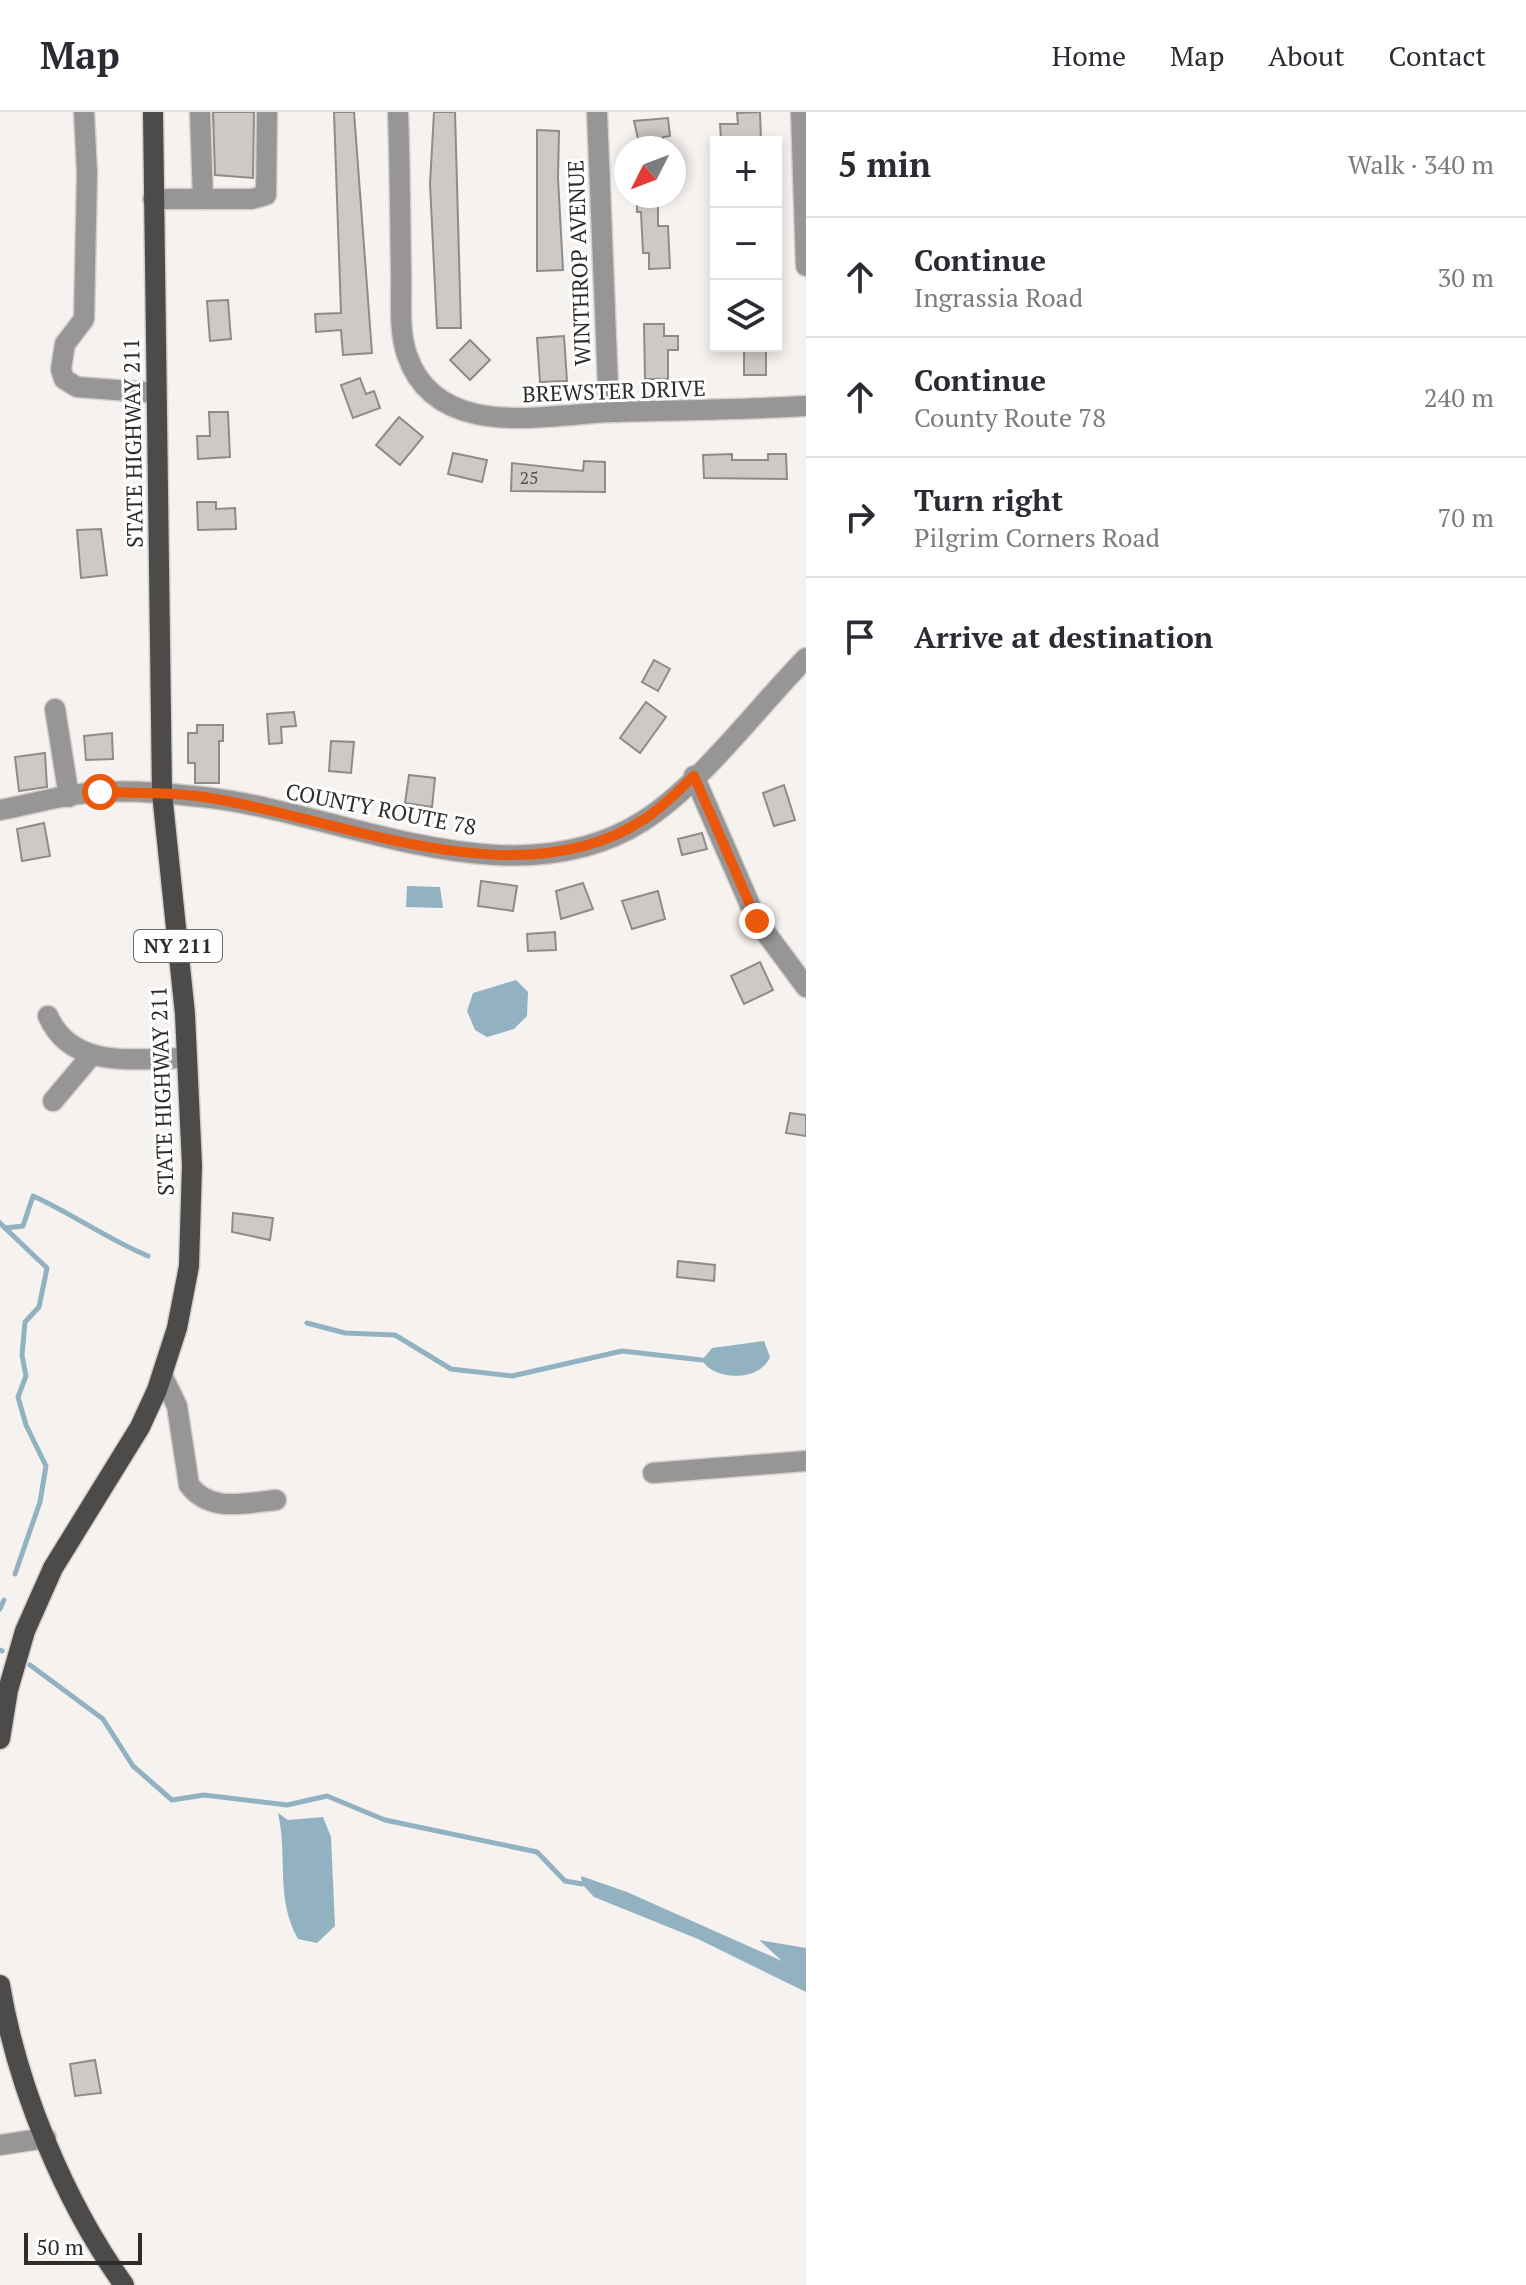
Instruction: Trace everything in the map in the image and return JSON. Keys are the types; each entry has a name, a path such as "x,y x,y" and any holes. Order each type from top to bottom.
{"main road":[{"name":"STATE HIGHWAY 211","path":"0,1739 8,1690 30,1618 53,1568 140,1427 162,1375 177,1328 189,1266 192,1165 187,1058 162,793 153,112"},
{"path":"0,1985 4,2008 46,2138 71,2201 94,2243 124,2285"}],"street":[{"path":"84,112 87,173 84,319 65,344 61,369 64,379 77,387 156,393"},
{"path":"200,112 203,199"},
{"path":"153,199 252,199 266,195 267,112"},
{"name":"BREWSTER DRIVE","path":"398,112 402,318 406,353 417,378 435,396 483,415 526,421 609,412 806,406"},
{"name":"WINTHROP AVENUE","path":"597,112 609,412"},
{"path":"801,112 806,266"},
{"name":"COUNTY ROUTE 78","path":"0,810 100,792 162,793 215,799 445,850 497,856 543,853 608,839 643,821 694,776 806,658"},
{"path":"55,709 69,797"},
{"path":"694,776 757,921 806,987"},
{"path":"48,1016 64,1039 90,1057 187,1058"},
{"path":"53,1101 90,1057"},
{"path":"162,1375 177,1406 189,1485 196,1495 216,1505 276,1500"},
{"path":"653,1473 806,1461"},
{"path":"0,2145 46,2138"}],"water":[{"path":"407,886 440,887 443,908 406,907"},
{"path":"516,980 528,992 527,1016 514,1029 487,1037 475,1030 467,1011 473,993"},
{"path":"764,1341 770,1357 765,1365 748,1374 737,1376 716,1372 702,1360 712,1348"},
{"path":"278,1813 288,1820 323,1817 331,1837 335,1926 317,1943 298,1939 291,1924 284,1893"},
{"path":"581,1876 627,1892 782,1961 759,1940 806,1948 806,1992 698,1939 594,1897 582,1884"}],"building":[{"path":"213,112 254,112 253,178 215,175"},
{"path":"334,112 354,112 372,353 343,355 341,330 316,332 315,314 341,313"},
{"path":"434,112 455,112 461,328 437,328 430,184"},
{"path":"760,112 761,136 721,136 720,124 738,124 737,113"},
{"path":"668,118 670,136 637,136 634,121"},
{"path":"537,130 559,131 563,270 537,271"},
{"path":"637,208 658,208 658,226 668,226 670,268 649,269 649,253 643,253 641,212 637,212"},
{"path":"228,300 231,339 210,341 207,301"},
{"path":"644,324 664,324 664,336 678,336 678,350 668,350 668,379 645,379"},
{"path":"564,336 567,381 540,382 537,338"},
{"path":"470,340 490,360 470,380 450,360"},
{"path":"744,352 766,352 766,375 744,375"},
{"path":"360,378 366,394 374,391 380,408 353,418 341,385"},
{"path":"209,412 228,412 230,457 198,459 197,436 210,436"},
{"path":"399,417 423,437 400,465 376,445"},
{"path":"453,453 487,460 482,482 448,474"},
{"path":"732,454 732,460 768,460 768,454 786,454 787,479 704,478 703,455"},
{"path":"584,461 605,462 605,492 511,491 512,463 583,471"},
{"path":"197,502 216,502 216,509 235,508 236,529 198,530"},
{"path":"101,529 107,575 81,578 77,530"},
{"path":"654,660 670,669 658,691 642,682"},
{"path":"646,702 666,717 640,753 620,738"},
{"path":"294,712 296,726 281,727 282,743 269,744 267,714"},
{"path":"197,725 223,725 223,741 219,741 219,783 195,783 195,763 188,763 188,733 197,733"},
{"path":"112,733 113,759 86,760 84,736"},
{"path":"331,741 354,742 351,773 329,771"},
{"path":"45,753 47,787 19,791 15,757"},
{"path":"409,775 435,778 432,807 405,803"},
{"path":"784,785 795,820 774,826 763,793"},
{"path":"44,823 50,856 22,861 17,829"},
{"path":"702,833 707,849 682,855 678,839"},
{"path":"481,881 517,886 513,911 478,906"},
{"path":"583,883 593,909 561,919 556,891"},
{"path":"658,891 665,919 632,929 622,901"},
{"path":"555,932 556,950 528,951 527,934"},
{"path":"760,962 773,990 744,1004 731,976"},
{"path":"790,1113 806,1115 806,1136 786,1133"},
{"path":"233,1213 273,1218 270,1240 232,1232"},
{"path":"678,1261 715,1265 714,1281 677,1277"},
{"path":"95,2060 101,2093 75,2096 70,2064"}],"waterway":[{"path":"0,1223 5,1228 23,1226 33,1196 148,1256"},
{"path":"5,1228 47,1268 39,1307 25,1322 22,1355 26,1376 18,1397 26,1425 46,1466 40,1502 15,1574"},
{"path":"307,1323 345,1333 395,1335 451,1369 512,1376 622,1351 702,1360"},
{"path":"0,1609 4,1600"},
{"path":"30,1665 103,1719 133,1766 172,1800 204,1795 287,1805 327,1796 385,1820 537,1852 565,1881 582,1884"}],"route":[{"path":"100,792 162,793 215,799 445,850 497,856 543,853 608,839 643,821 694,776 737,881 757,921"}]}
